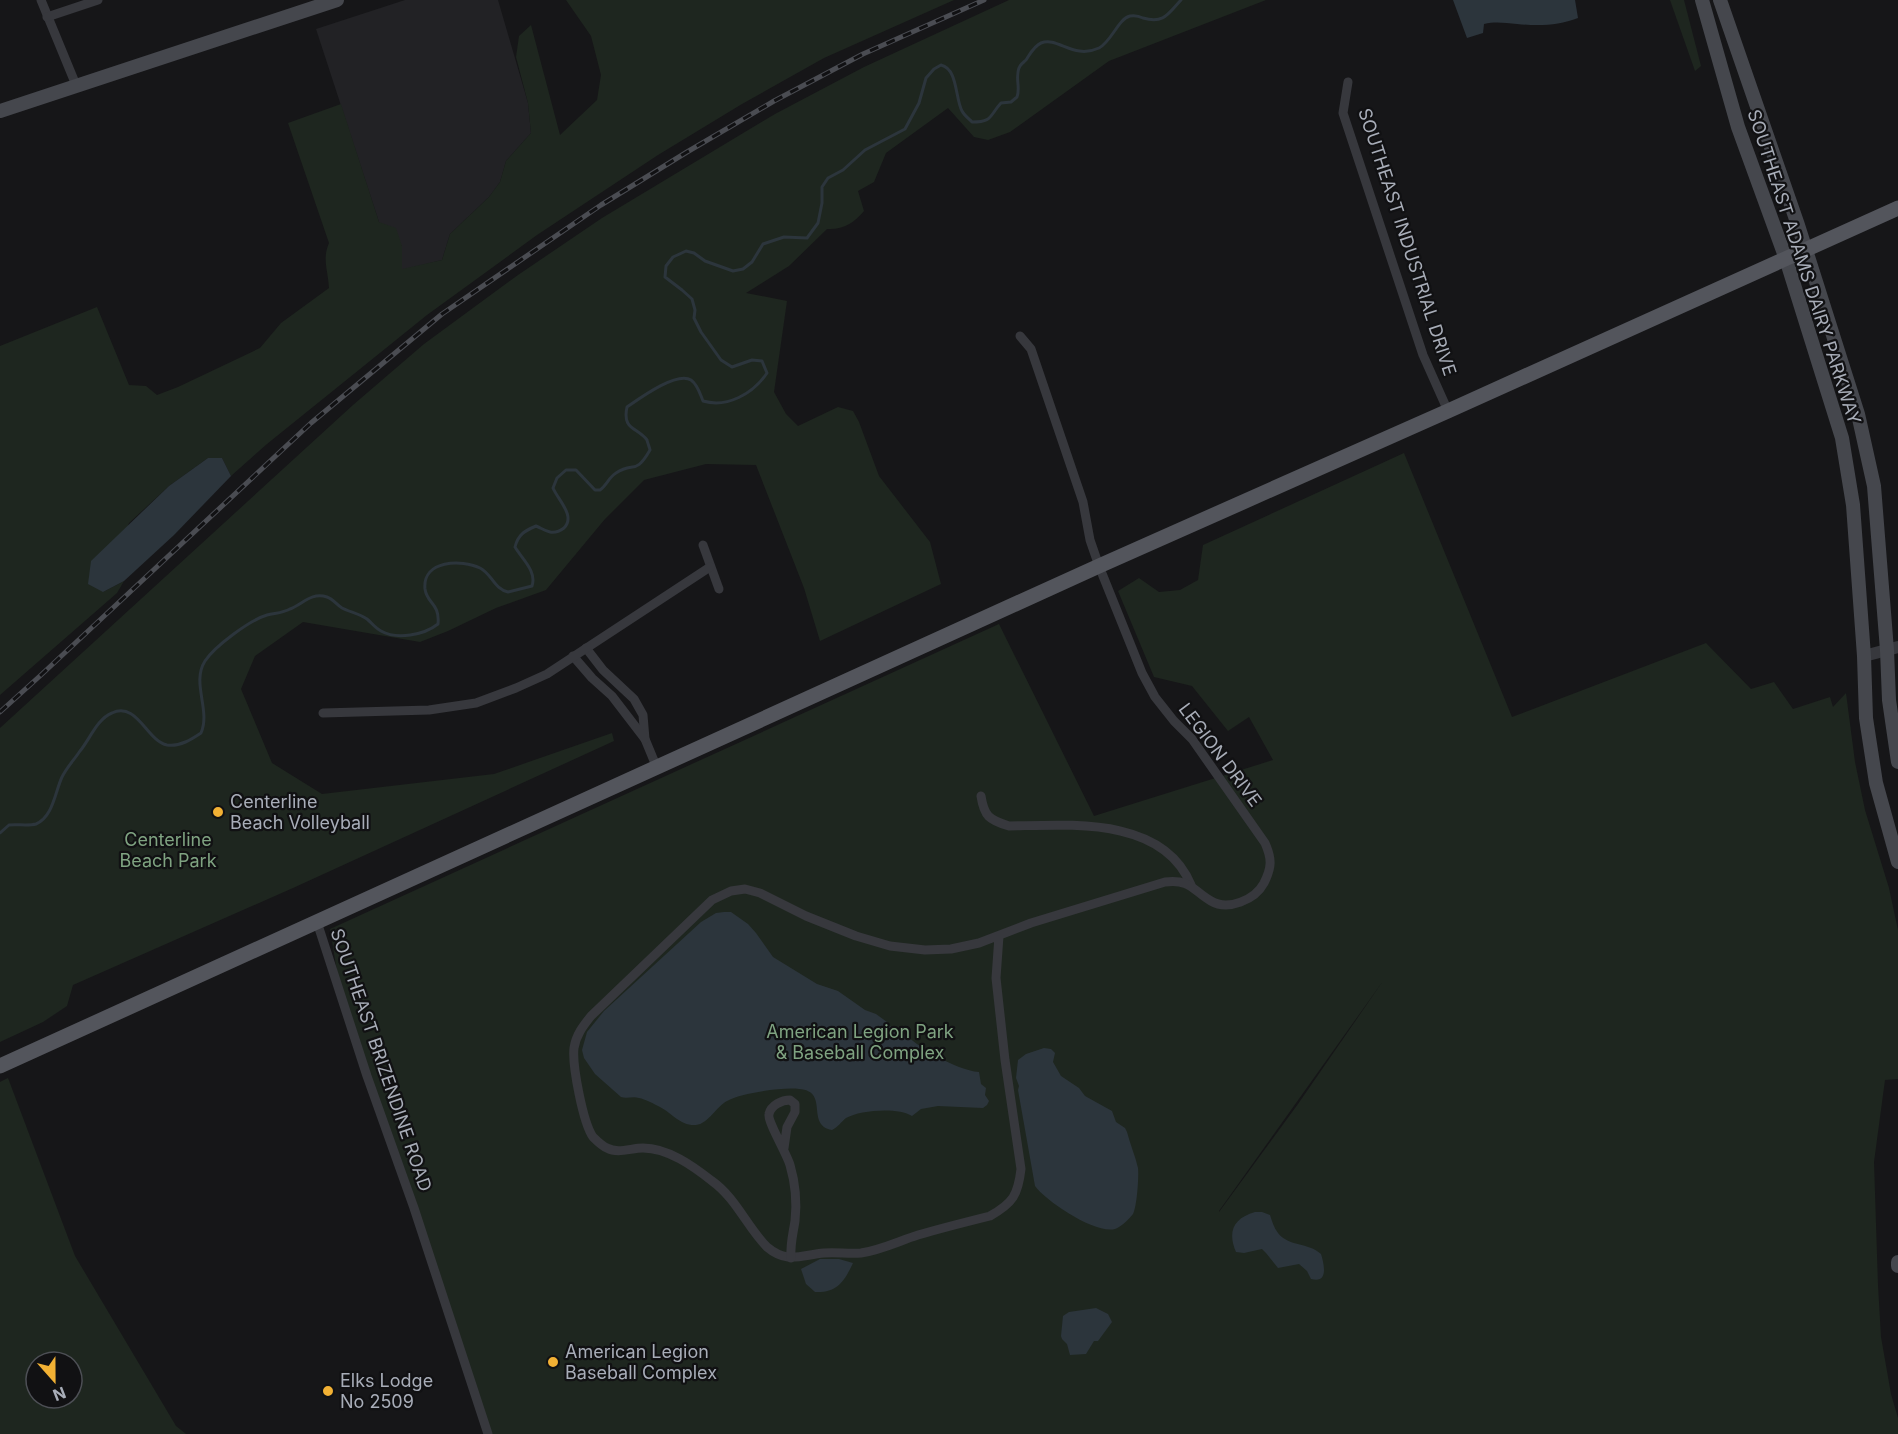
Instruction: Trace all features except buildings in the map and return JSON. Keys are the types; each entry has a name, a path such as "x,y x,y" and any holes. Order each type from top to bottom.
{"main road":[{"path":"0,111 337,0"},
{"name":"SOUTHEAST ADAMS DAIRY PARKWAY","path":"1702,0 1738,127 1786,259 1842,438 1853,505 1866,718 1876,783 1898,862"},
{"name":"SOUTHEAST ADAMS DAIRY PARKWAY","path":"1720,0 1858,414 1874,486 1892,649 1889,700 1898,762"},
{"path":"0,1066 1099,566 1898,208"}],"street":[{"path":"41,0 76,85"},
{"path":"47,17 98,0"},
{"name":"SOUTHEAST INDUSTRIAL DRIVE","path":"1348,82 1343,113 1423,355 1448,411"},
{"path":"1020,336 1031,349 1061,434 1083,502 1090,540 1099,566"},
{"path":"704,545 719,589"},
{"name":"LEGION DRIVE","path":"1099,566 1142,673 1155,697 1192,739 1265,843 1271,857 1269,873 1260,891 1246,900 1229,905 1212,902 1191,885"},
{"path":"323,713 429,710 476,703 516,688 547,674 710,567"},
{"path":"586,648 603,670 634,699 643,716 645,739"},
{"path":"1864,656 1892,649"},
{"path":"573,657 622,708 645,739 657,768"},
{"path":"981,796 987,816 1009,826 1106,828 1148,839 1176,861 1191,885"},
{"path":"999,936 996,978 1021,1169 1019,1186 1013,1200 990,1216 919,1235 876,1250 858,1253 823,1253 791,1258 774,1253 767,1248 726,1193 686,1163 667,1153 652,1149 610,1150 601,1145 592,1135 586,1119 574,1064 574,1047 579,1032 591,1016 712,900 731,891 745,889 760,893 806,916 856,936 890,946 925,950 951,949 979,943 1031,923 1155,884 1176,880 1191,885"},
{"name":"SOUTHEAST BRIZENDINE ROAD","path":"317,922 488,1434"},
{"path":"784,1148 787,1127 795,1112 795,1104 790,1100 783,1100 774,1106 769,1112 768,1120 784,1148 790,1166 795,1220 790,1246 791,1258"}],"shaded area":[{"path":"405,0 498,0 528,103 531,133 506,161 500,182 489,197 450,234 442,260 402,270 402,246 379,222 316,29"},
{"path":"1453,0 1575,0 1578,18 1548,25 1488,23 1484,24 1483,33 1467,38"},
{"path":"208,458 222,458 231,476 174,535 124,581 103,592 88,584 91,561 169,486"},
{"path":"731,912 748,924 773,957 817,984 838,991 865,1010 876,1014 894,1031 901,1031 937,1057 959,1067 979,1072 981,1084 986,1088 985,1095 989,1101 987,1105 983,1108 938,1106 921,1109 912,1116 898,1111 869,1111 846,1118 832,1130 824,1127 820,1122 813,1096 808,1091 799,1089 762,1091 733,1098 723,1103 704,1122 696,1125 681,1121 644,1099 621,1097 595,1074 584,1058 582,1050 587,1032 604,1011 701,922 716,913"},
{"path":"1044,1048 1051,1049 1055,1053 1053,1062 1061,1076 1079,1088 1085,1096 1112,1111 1116,1122 1127,1132 1138,1168 1137,1198 1133,1214 1115,1229 1096,1227 1084,1222 1060,1208 1035,1186 1016,1078 1018,1060 1026,1054"},
{"path":"1255,1212 1270,1215 1275,1229 1282,1237 1321,1254 1324,1272 1321,1279 1311,1279 1307,1271 1299,1264 1278,1268 1262,1249 1244,1253 1236,1252 1232,1238 1234,1226 1242,1218"},
{"path":"820,1259 839,1259 853,1263 839,1285 829,1291 815,1292 806,1284 801,1269"},
{"path":"1096,1308 1108,1314 1112,1322 1098,1341 1094,1341 1086,1354 1070,1355 1067,1344 1061,1336 1063,1316 1069,1312"}],"green space":[{"path":"566,0 954,0 824,58 658,155 537,235 427,315 267,444 231,476 222,458 208,458 169,486 129,523 103,592 124,581 117,593 0,695 0,346 97,307 129,385 146,386 157,395 260,348 281,323 329,288 326,260 329,243 288,123 341,104 379,222 396,228 402,246 402,269 442,260 450,234 489,197 500,182 506,161 531,133 528,103 516,57 519,36 531,25 560,135 597,100 601,75 591,36"},
{"name":"Centerline Beach Park","path":"1009,0 1266,0 1109,61 1010,132 988,140 974,137 948,108 886,153 874,182 858,191 864,211 856,219 843,227 827,229 789,266 746,293 787,301 774,392 786,414 798,426 838,407 853,411 879,476 930,542 941,584 820,641 804,588 756,465 706,464 644,480 605,519 546,590 496,608 420,642 303,622 255,656 241,689 272,763 322,794 494,774 612,733 614,741 293,888 73,985 67,1006 43,1022 0,1042 0,728 353,405 424,344 518,275 602,218 775,114 864,67"},
{"path":"1670,0 1684,0 1701,66 1695,71"},
{"name":"American Legion Park & Baseball Complex","path":"1404,453 1512,717 1706,643 1751,689 1774,682 1793,709 1830,697 1833,707 1846,693 1855,762 1865,810 1889,888 1898,930 1898,1079 1885,1080 1874,1162 1881,1337 1891,1394 1898,1418 1898,1434 489,1434 341,996 330,929 999,624 1094,816 1273,760 1249,717 1228,731 1192,686 1154,677 1118,591 1139,578 1159,592 1180,590 1198,580 1203,545","holes":["1383,981 1298,1104 1219,1212"]},
{"path":"8,1078 75,1256 176,1426 186,1434 0,1434 0,1082"}],"waterway":[{"path":"0,833 9,825 30,825 42,821 53,804 66,770 98,724 112,713 128,712 153,737 167,745 181,744 201,733 204,715 200,678 205,661 225,641 260,618 295,607 312,597 321,596 364,617 387,634 402,636 425,631 438,624 437,612 425,589 426,579 436,567 454,563 472,565 480,568 499,588 508,592 532,586 531,570 515,547 520,536 536,526 554,532 564,528 568,518 553,488 557,478 566,470 576,470 595,490 600,490 616,473 641,463 650,450 647,440 628,424 627,407 668,382 685,378 695,384 703,401 712,403 730,401 747,393 767,373 762,361 752,360 732,367 721,360 694,318 695,310 692,299 665,277 666,266 673,257 686,251 733,271 743,269 752,262 763,244 784,237 807,238 818,223 822,187 828,178 843,170 865,150 905,129 919,103 926,78 941,65 950,72 953,78 964,114 972,122 984,121 1001,103 1011,102 1017,97 1020,65 1039,44 1047,42 1074,50 1090,51 1104,45 1126,18 1138,16 1150,20 1161,19 1181,0"}],"railway":[{"path":"0,712 311,423 442,314 601,205 774,101 863,54 984,0"}],"place":[{"name":"Centerline Beach Volleyball","path":"218,812"},
{"name":"American Legion Baseball Complex","path":"553,1362"},
{"name":"Elks Lodge No 2509","path":"328,1391"}]}
